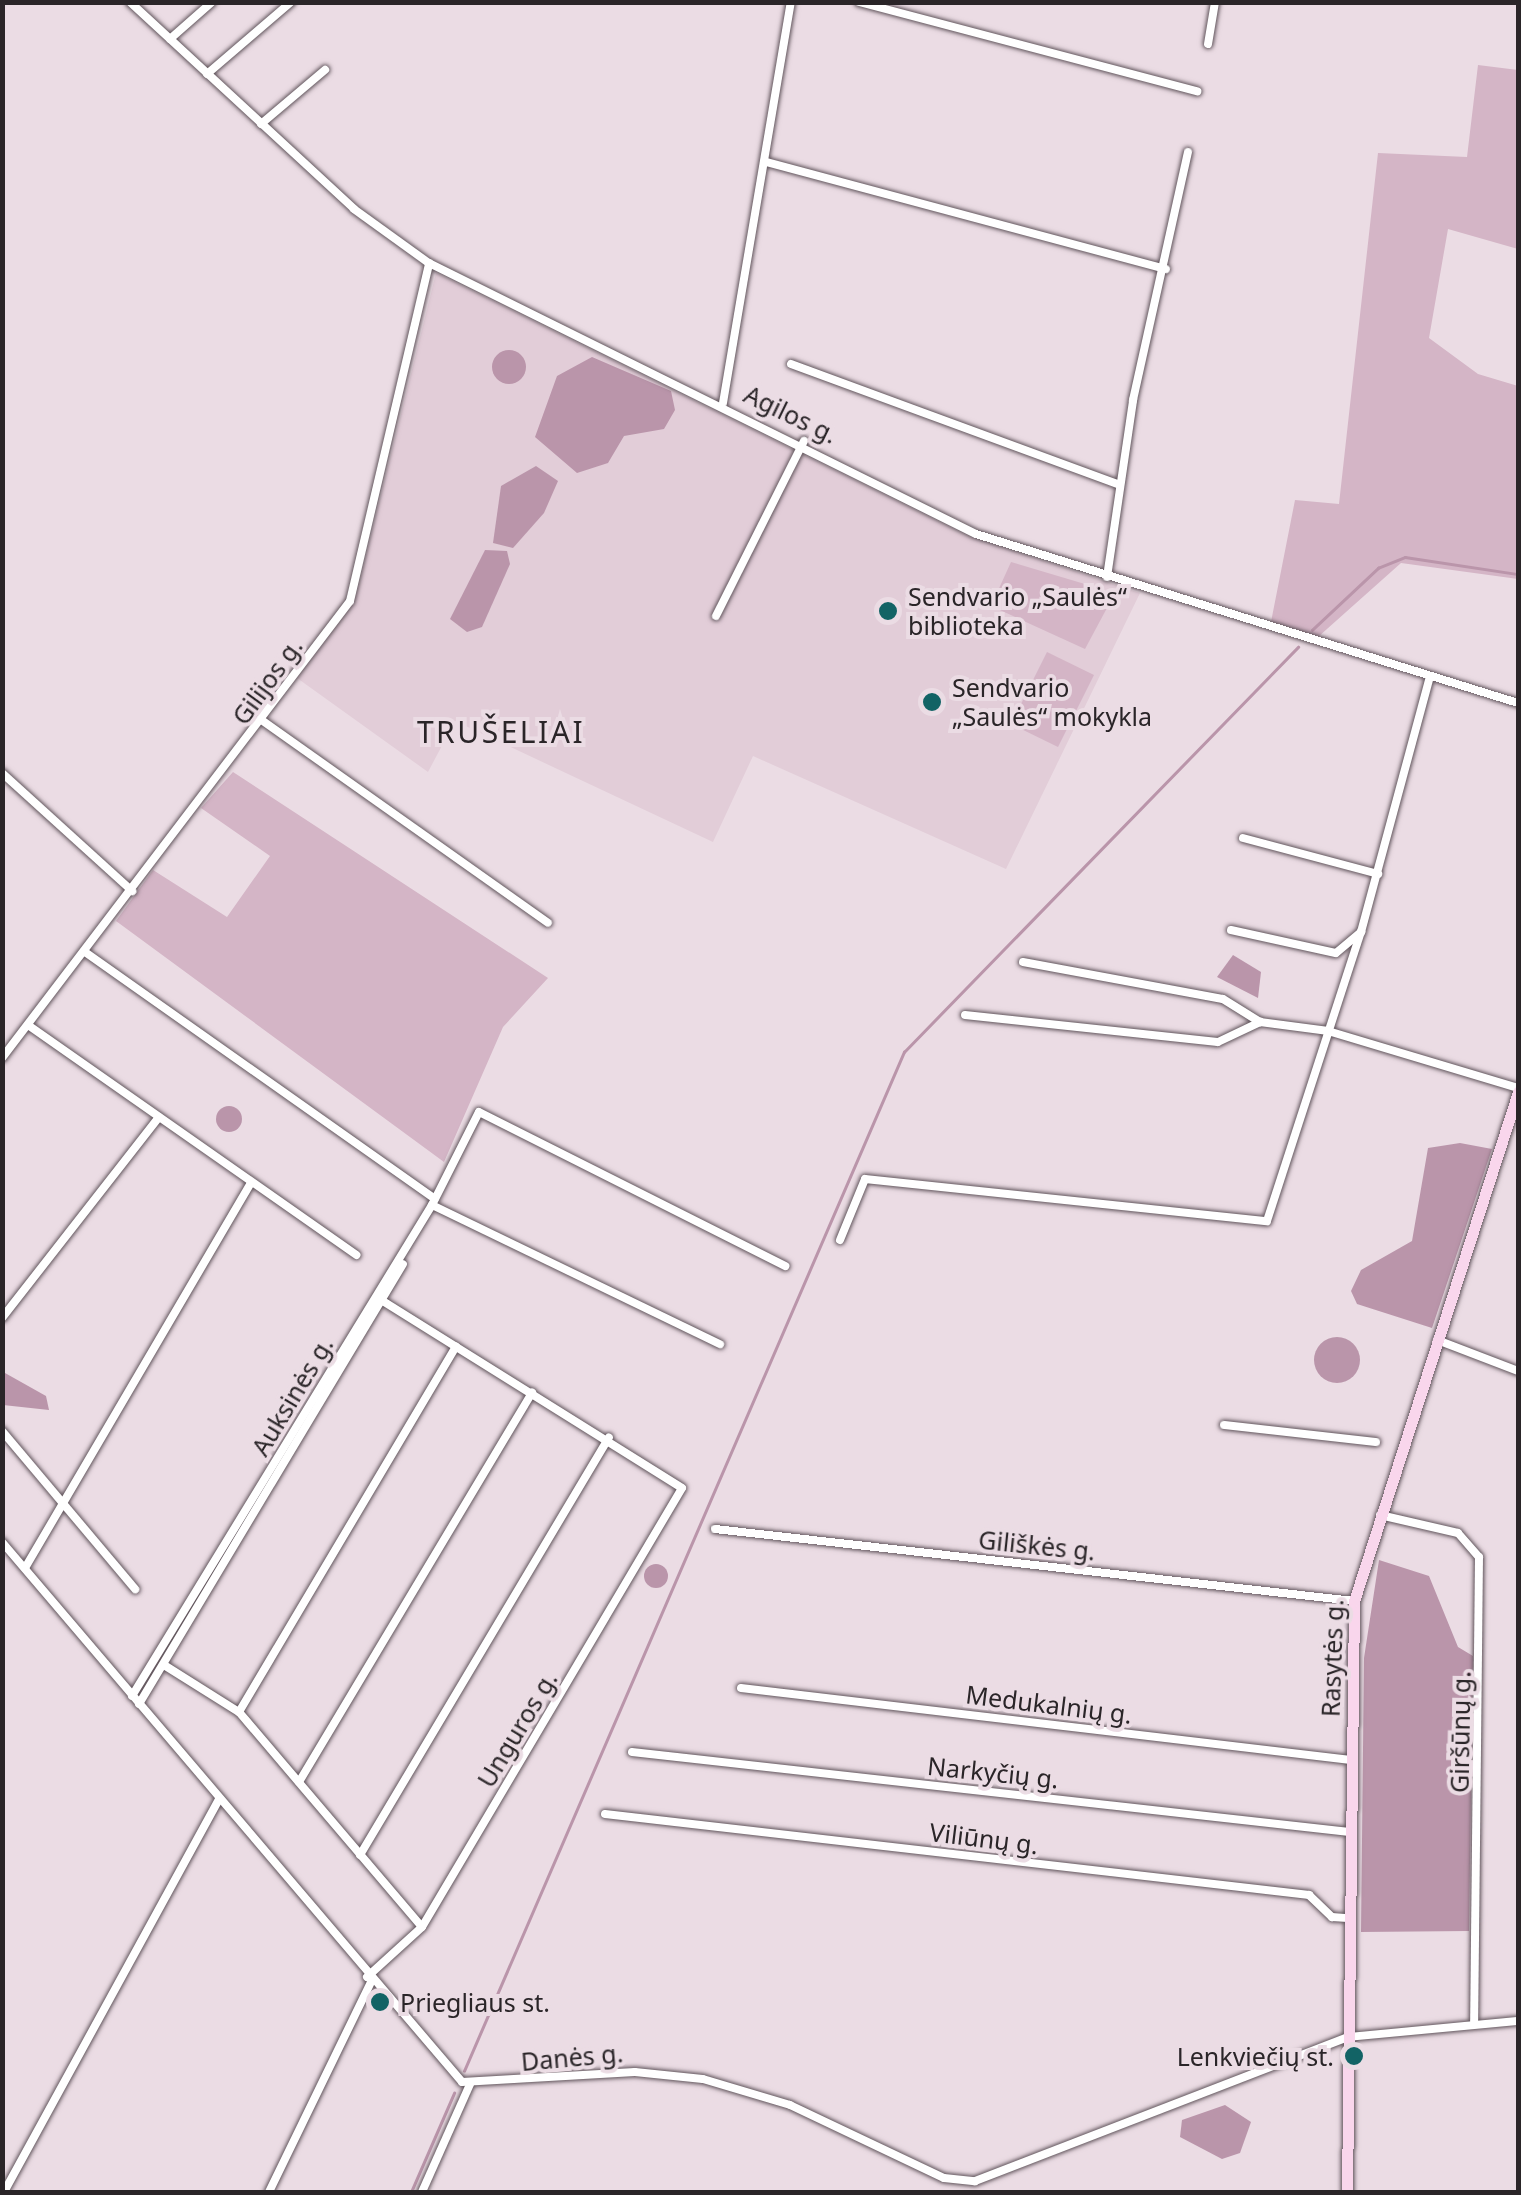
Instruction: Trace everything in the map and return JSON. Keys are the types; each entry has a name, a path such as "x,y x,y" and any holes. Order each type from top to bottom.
{"main road":[{"name":"Rasytės g.","path":"1346,2192 1354,1601 1518,1090"}],"street":[{"name":"Agilos g.","path":"130,2 262,124 429,263 804,441 976,534 1107,578 1518,703"},
{"path":"170,39 212,2"},
{"path":"208,74 291,2"},
{"path":"722,403 791,2"},
{"path":"858,2 1197,91"},
{"path":"1208,44 1216,2"},
{"path":"262,124 325,70"},
{"path":"1107,578 1119,485 1188,152"},
{"path":"766,162 1166,269"},
{"name":"Gilijos g.","path":"2,1058 263,721 350,601 429,263"},
{"path":"791,364 1119,485"},
{"path":"716,616 804,441"},
{"path":"840,1240 865,1179 1267,1220 1361,932 1430,677"},
{"path":"263,721 548,922"},
{"path":"2,772 132,891"},
{"path":"1243,838 1378,874"},
{"path":"1230,930 1336,953 1361,932"},
{"path":"85,952 434,1202 720,1344"},
{"path":"1023,962 1223,998 1260,1022 1328,1031 1518,1090"},
{"path":"966,1015 1218,1042 1260,1022"},
{"path":"28,1026 356,1255"},
{"name":"Auksinės g.","path":"132,1696 434,1202 479,1112 786,1266"},
{"path":"2,1318 159,1117"},
{"path":"25,1568 251,1183"},
{"path":"139,1704 403,1264"},
{"path":"360,1855 609,1438 381,1300"},
{"path":"1437,1340 1518,1371"},
{"path":"239,1712 456,1346"},
{"path":"299,1782 532,1392"},
{"path":"1224,1425 1376,1442"},
{"path":"2,1431 135,1589"},
{"name":"Unguros g.","path":"369,1979 422,1927 682,1488 609,1438"},
{"name":"Giršūnų g.","path":"1380,1515 1458,1532 1479,1557 1474,2022"},
{"name":"Giliškės g.","path":"716,1529 1354,1601"},
{"path":"2,1542 440,2066 470,2084 422,2192"},
{"path":"164,1666 239,1712 422,1927"},
{"name":"Medukalnių g.","path":"742,1688 1351,1760"},
{"name":"Narkyčių g.","path":"632,1752 1350,1832"},
{"path":"4,2192 219,1798"},
{"name":"Viliūnų g.","path":"605,1814 1309,1896 1332,1917 1348,1918"},
{"path":"269,2192 369,1979"},
{"name":"Danės g.","path":"470,2084 636,2072 703,2079 790,2105 944,2178 975,2181 1348,2036 1518,2021"}],"shaded area":[{"path":"1478,65 1518,70 1518,249 1448,229 1429,338 1478,374 1518,386 1518,579 1401,563 1318,637 1271,622 1295,500 1339,504 1378,153 1467,157"},
{"path":"436,273 966,535 1140,593 1006,869 753,756 713,842 455,721 428,772 297,678 356,596"},
{"path":"509,350 521,355 526,367 521,379 509,384 497,379 492,367 497,355"},
{"path":"592,357 671,391 675,410 664,429 624,436 608,463 577,473 535,437 557,376"},
{"path":"536,466 558,481 544,513 513,548 493,543 501,486"},
{"path":"485,550 507,551 510,564 482,627 467,632 450,619"},
{"path":"1011,562 1115,593 1085,649 991,606"},
{"path":"1047,652 1094,675 1058,747 1011,724"},
{"path":"233,772 548,978 503,1027 444,1162 116,921 153,870 227,917 270,856 201,808"},
{"path":"1233,955 1261,972 1258,998 1217,977"},
{"path":"229,1106 238,1110 242,1119 238,1128 229,1132 220,1128 216,1119 220,1110"},
{"path":"1460,1143 1492,1149 1432,1328 1357,1304 1351,1291 1361,1270 1412,1241 1428,1148"},
{"path":"1337,1337 1353,1344 1360,1360 1353,1376 1337,1383 1321,1376 1314,1360 1321,1344"},
{"path":"5,1373 46,1396 49,1410 3,1405"},
{"path":"1379,1560 1429,1576 1458,1647 1473,1656 1469,1931 1361,1932 1364,1658"},
{"path":"656,1564 668,1576 656,1588 644,1576"},
{"path":"1225,2105 1251,2122 1240,2153 1222,2159 1180,2137 1182,2120"}],"waterway":[{"path":"1312,630 1378,568 1405,557 1518,574"},
{"path":"464,2071 904,1052 1298,647"},
{"path":"411,2192 454,2093"}],"place":[{"name":"Sendvario „Saulės“ biblioteka","path":"888,611"},
{"name":"Sendvario „Saulės“ mokykla","path":"932,702"},
{"name":"Priegliaus st.","path":"380,2002"},
{"name":"Lenkviečių st.","path":"1354,2056"}],"district":[{"name":"TRUŠELIAI","path":"501,732"}]}
